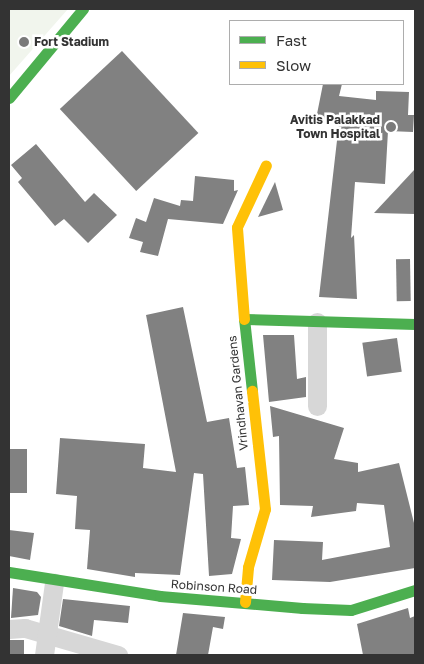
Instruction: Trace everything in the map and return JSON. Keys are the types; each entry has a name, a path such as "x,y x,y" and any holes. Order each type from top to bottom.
{"street":[{"path":"9,98 83,9"},
{"path":"244,318 237,227 266,165"},
{"name":"Vrindhavan Gardens","path":"245,602 248,567 265,509 244,318 415,324"},
{"path":"317,406 318,322"},
{"name":"Robinson Road","path":"9,572 54,583 245,602 351,610 415,590"},
{"path":"44,655 44,635 54,583"},
{"path":"9,629 44,635 118,655"}],"shaded area":[{"name":"Fort Stadium","path":"9,9 68,9 9,76"}],"building":[{"path":"122,51 198,133 136,191 60,109"},
{"path":"323,85 342,85 339,96 376,100 376,91 409,92 408,115 414,115 413,132 388,131 385,184 355,182 351,238 354,235 357,299 319,297 339,123 316,119"},
{"path":"36,144 85,202 94,193 117,215 88,243 64,219 55,226 18,182 22,178 11,165"},
{"path":"415,169 415,214 374,213"},
{"path":"195,176 234,180 234,191 238,190 223,224 168,219 158,256 140,252 143,242 129,238 136,218 146,222 154,198 180,206 181,200 193,201"},
{"path":"275,182 283,210 258,217"},
{"path":"396,259 410,259 411,301 397,301"},
{"path":"183,307 207,422 229,418 237,468 245,467 249,505 233,506 231,538 241,539 232,574 209,576 203,474 194,473 180,575 135,573 135,577 87,569 90,530 75,529 77,496 56,494 60,438 145,444 143,468 176,472 146,315"},
{"path":"263,335 294,335 297,379 306,377 306,397 269,402"},
{"path":"397,338 402,372 367,377 362,343"},
{"path":"270,406 344,428 334,459 358,463 358,472 399,463 415,527 415,568 330,582 272,580 274,540 323,542 322,560 390,547 384,505 357,503 356,511 311,517 313,506 280,505 279,436 273,437"},
{"path":"10,449 27,449 27,493 10,493"},
{"path":"9,530 34,533 30,560 9,556"},
{"path":"13,588 37,592 41,597 38,615 11,618"},
{"path":"63,599 130,606 128,623 94,620 92,636 59,626"},
{"path":"408,608 410,618 415,616 415,655 363,655 357,624"},
{"path":"183,613 225,617 223,629 213,627 208,655 176,655"},
{"path":"9,640 24,640 24,655 9,655"}],"traffic: fast":[{"path":"9,98 83,9"},
{"path":"252,391 244,319 415,324"},
{"path":"9,572 160,596 302,608 351,610 415,590"}],"traffic: slow":[{"path":"244,319 237,227 266,165"},
{"path":"245,602 248,567 265,509 252,391"}],"place":[{"name":"Fort Stadium","path":"24,42"},
{"name":"Avitis Palakkad Town Hospital","path":"391,127"}]}
